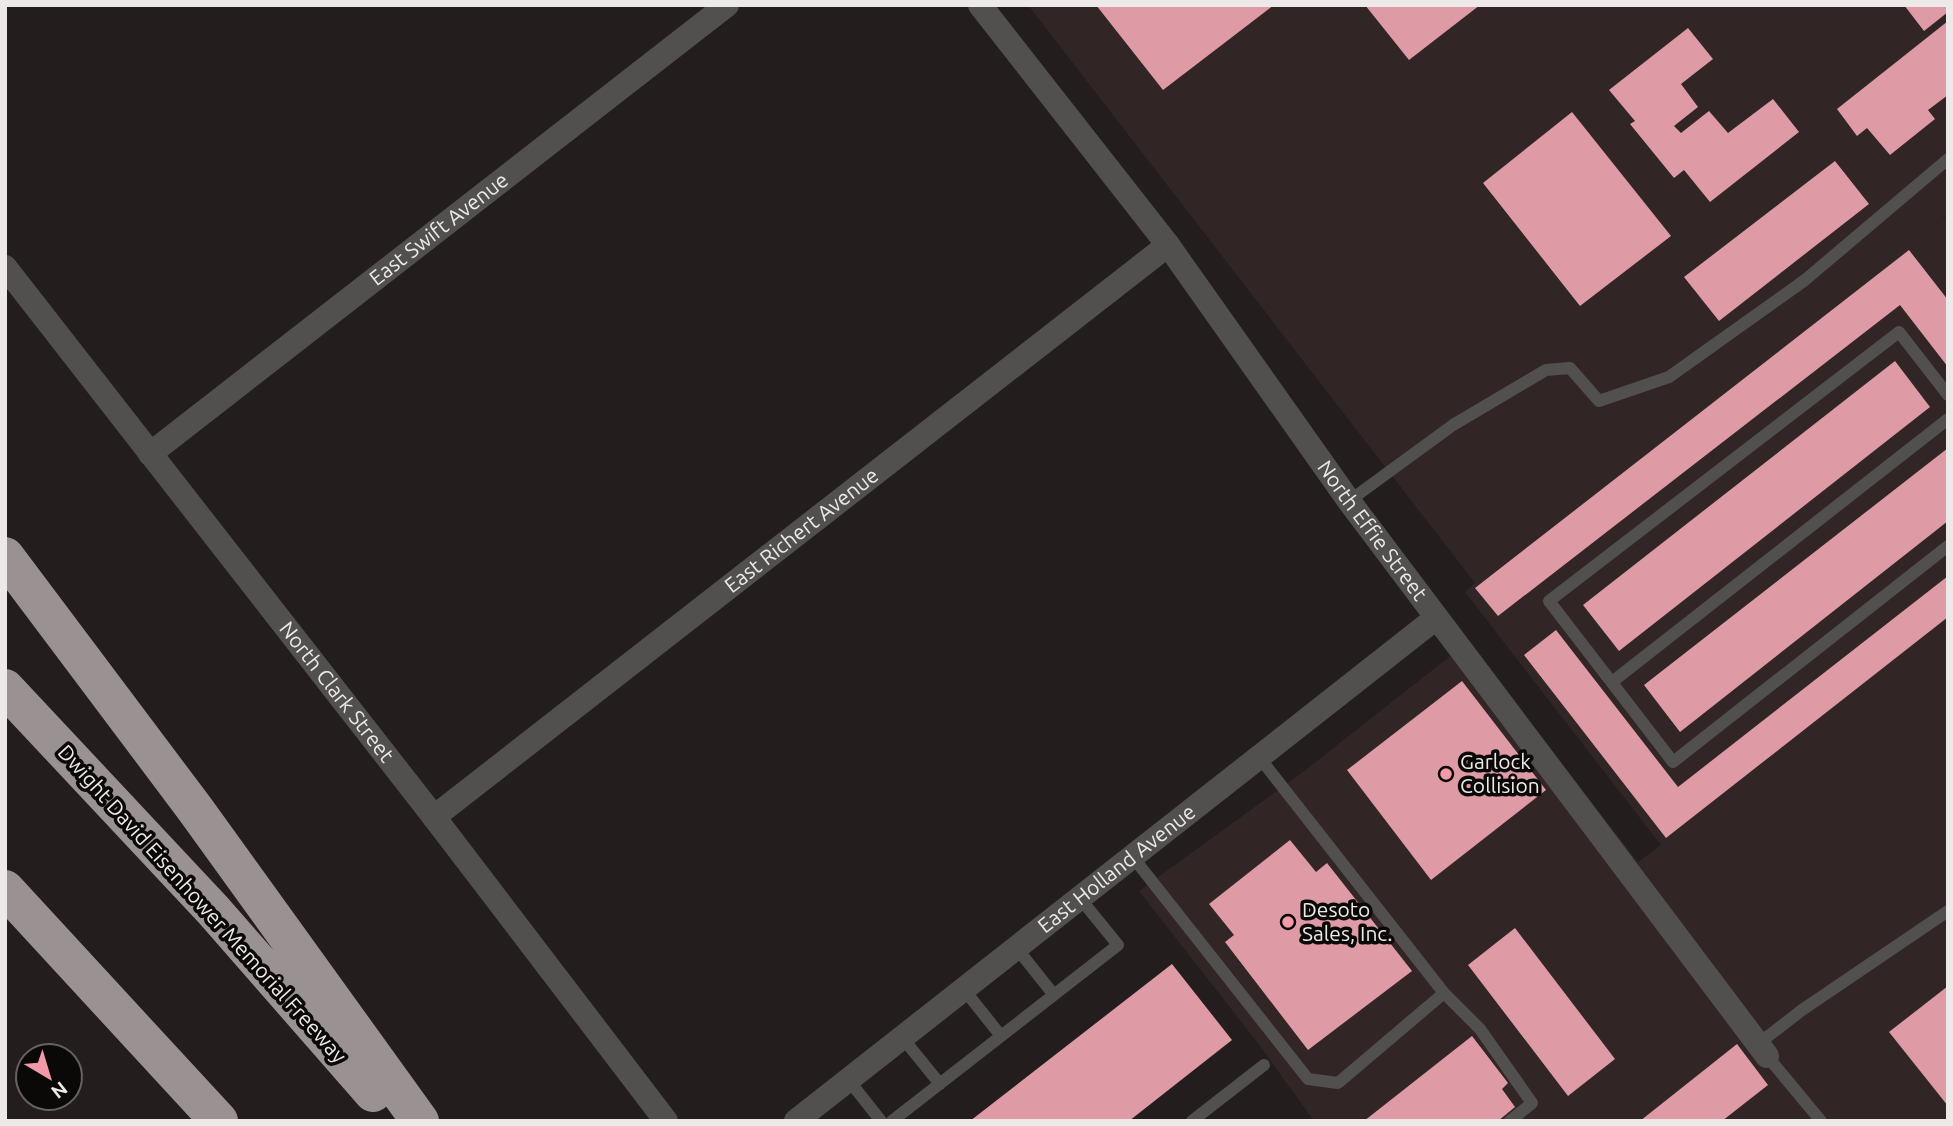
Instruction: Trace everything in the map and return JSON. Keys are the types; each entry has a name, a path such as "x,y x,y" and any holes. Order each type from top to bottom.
{"highway":[{"path":"5,556 195,809 420,1121"},
{"name":"Dwight David Eisenhower Memorial Freeway","path":"5,688 213,910 397,1121"},
{"path":"5,889 67,953 219,1121"},
{"path":"5,906 67,953"}],"street":[{"name":"East Swift Avenue","path":"150,454 727,5"},
{"name":"North Effie Street","path":"980,5 1168,245 1349,501 1763,1050"},
{"name":"East Richert Avenue","path":"434,817 1168,245"},
{"name":"North Clark Street","path":"5,267 434,817 666,1121"},
{"name":"East Holland Avenue","path":"796,1121 962,987 1437,618"}],"lane":[{"path":"1349,501 1453,425 1546,370 1570,368 1599,401 1669,377 1805,281 1948,159"},
{"path":"1948,395 1899,332 1549,601 1673,761 1948,547"},
{"path":"1612,682 1948,419"},
{"path":"1259,757 1444,993 1480,1029 1532,1103 1510,1121"},
{"path":"1132,856 1308,1079 1338,1083 1444,993"},
{"path":"892,1121 1118,945 1079,897"},
{"path":"1821,1121 1763,1050 1802,1010 1948,911"},
{"path":"1015,946 1054,995"},
{"path":"962,987 1001,1036"},
{"path":"901,1036 940,1084"},
{"path":"1192,1121 1264,1065"},
{"path":"847,1078 881,1121"}],"shaded area":[{"path":"1028,5 1948,5 1948,214 1937,222 1948,215 1948,1121 1314,1121 1257,1042 1139,891 1303,772 1468,642 1638,862 1661,845 1465,592 1475,583"}],"building":[{"path":"1096,5 1274,5 1163,90"},
{"path":"1365,5 1480,5 1409,60"},
{"path":"1904,5 1948,5 1948,12 1924,31"},
{"path":"1948,21 1948,95 1928,110 1935,119 1890,155 1867,128 1857,136 1837,109"},
{"path":"1688,28 1713,59 1681,84 1698,107 1674,126 1681,133 1709,111 1728,133 1773,99 1799,132 1710,202 1684,170 1674,178 1630,124 1635,121 1609,90"},
{"path":"1572,112 1671,236 1580,306 1483,183"},
{"path":"1835,161 1869,204 1719,321 1684,277"},
{"path":"1909,250 1948,300 1948,367 1900,305 1498,616 1475,588"},
{"path":"1895,361 1930,407 1619,651 1583,605"},
{"path":"1948,448 1948,521 1680,732 1644,685"},
{"path":"1948,576 1948,617 1666,838 1524,655 1556,630 1678,787"},
{"path":"1462,681 1546,790 1431,880 1347,770"},
{"path":"1290,840 1316,872 1327,863 1412,971 1308,1050 1225,942 1234,935 1209,904"},
{"path":"1515,928 1615,1059 1568,1096 1468,965"},
{"path":"1172,964 1232,1040 1129,1121 970,1121"},
{"path":"1948,986 1948,1106 1889,1032"},
{"path":"1472,1036 1508,1083 1502,1089 1515,1107 1498,1121 1364,1121"},
{"path":"1737,1044 1768,1085 1722,1121 1640,1121"}],"place":[{"name":"Garlock Collision","path":"1446,774"},
{"name":"Desoto Sales, Inc.","path":"1288,922"}]}
